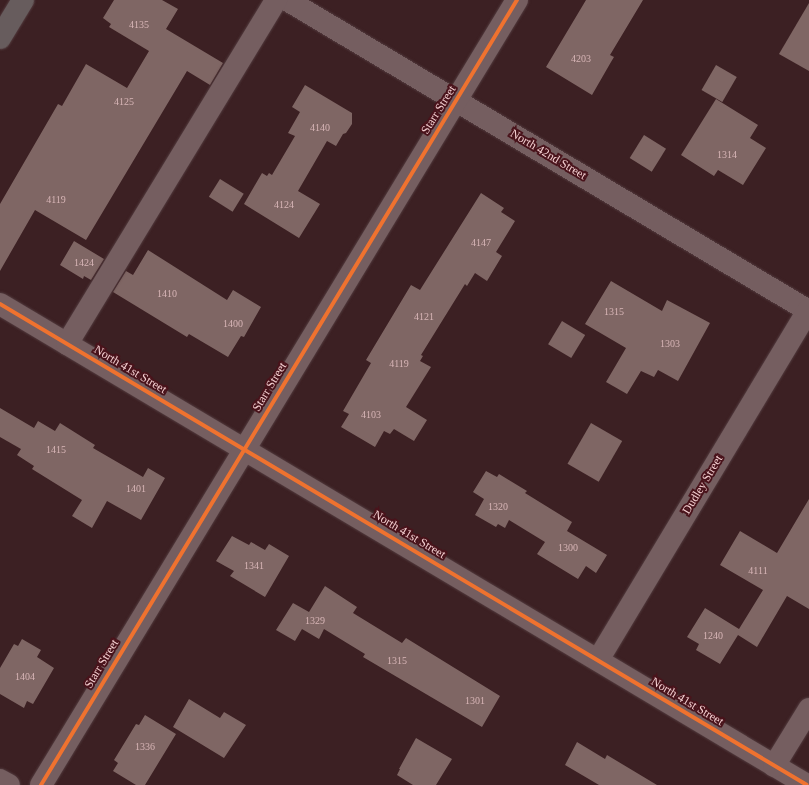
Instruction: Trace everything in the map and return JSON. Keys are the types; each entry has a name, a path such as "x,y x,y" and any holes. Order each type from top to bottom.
{"main road":[{"path":"0,38 23,0"}],"street":[{"path":"66,344 276,0"},
{"name":"North 42nd Street","path":"287,0 808,311"},
{"name":"Starr Street","path":"41,785 517,0"},
{"name":"North 41st Street","path":"0,304 244,448 807,785"},
{"name":"Dudley Street","path":"598,660 808,311"},
{"path":"774,766 809,709"},
{"path":"0,780 9,785"}],"building":[{"path":"114,0 162,0 178,9 166,29 223,63 210,85 187,71 86,240 35,210 0,271 0,204 58,104 62,106 86,64 127,88 149,51 109,27 111,24 103,18"},
{"path":"586,0 643,0 610,55 614,57 592,95 546,67"},
{"path":"809,3 809,71 779,54"},
{"path":"716,65 737,77 722,102 702,90"},
{"path":"305,85 352,113 352,124 346,133 343,134 336,146 327,141 298,191 320,204 299,238 244,204 262,173 267,176 269,173 272,175 295,136 288,133 300,112 292,107"},
{"path":"716,99 758,125 750,138 766,148 743,185 718,170 714,176 681,155"},
{"path":"644,135 666,149 652,172 630,158"},
{"path":"220,179 244,194 233,212 209,197"},
{"path":"481,193 504,208 501,212 515,221 496,252 502,256 487,281 475,273 467,286 465,284 421,355 423,356 420,361 431,367 406,407 427,420 414,441 394,429 390,434 384,431 375,447 341,427 349,414 343,411 371,363 366,360 411,285 420,290"},
{"path":"74,241 104,259 91,280 84,276 83,279 60,265"},
{"path":"148,250 227,300 233,290 261,307 244,337 241,336 228,357 189,334 187,337 113,292 126,271 133,275"},
{"path":"611,281 662,311 667,300 710,323 678,381 658,370 654,377 641,371 627,394 606,382 626,348 585,324"},
{"path":"562,321 585,335 571,358 548,344"},
{"path":"0,408 34,428 38,421 55,431 60,423 95,445 93,448 143,477 148,468 165,478 141,520 107,501 92,528 72,516 82,500 32,469 34,466 17,455 21,449 0,437"},
{"path":"591,423 622,441 599,482 568,464"},
{"path":"486,471 497,477 499,474 527,491 525,493 572,522 567,531 607,555 596,573 586,566 578,579 537,554 545,542 509,520 505,528 498,524 496,527 475,515 484,499 473,492"},
{"path":"809,499 809,609 787,596 757,647 738,635 720,664 696,650 699,644 687,637 705,608 739,629 763,590 720,565 740,531 777,553"},
{"path":"232,536 249,545 251,542 265,550 269,544 289,556 265,597 230,576 234,571 216,561"},
{"path":"325,586 357,607 353,613 402,643 406,638 500,696 482,727 363,657 365,654 324,629 319,639 302,629 295,641 276,630 293,603 309,612"},
{"path":"22,639 41,650 37,657 54,668 33,704 27,701 24,708 0,694 0,668 14,644 18,646"},
{"path":"189,699 220,718 224,712 246,725 224,758 173,727"},
{"path":"145,715 176,734 145,785 136,785 113,771 118,763 114,760 136,724 139,725"},
{"path":"416,738 452,759 436,785 413,785 397,775"},
{"path":"577,742 605,759 607,755 657,785 599,785 565,765"}],"cycle path":[{"path":"41,785 517,0"},
{"path":"0,304 807,785"}]}
